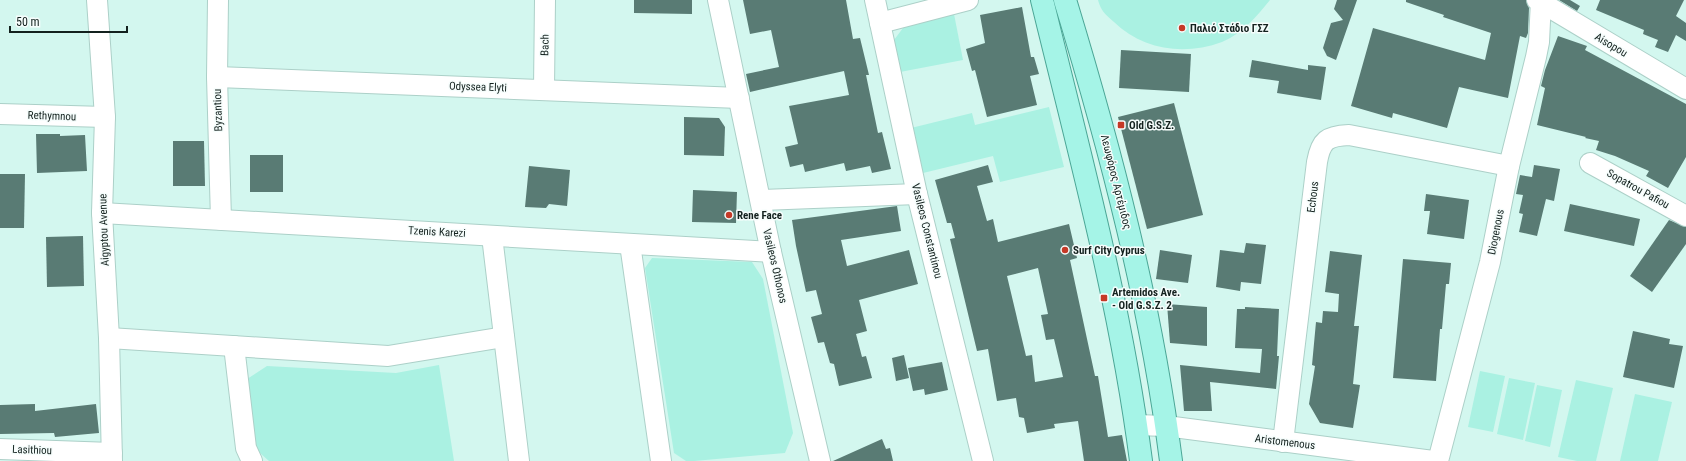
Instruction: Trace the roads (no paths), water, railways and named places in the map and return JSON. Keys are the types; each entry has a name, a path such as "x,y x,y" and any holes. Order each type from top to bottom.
{"main road":[{"path":"1042,0 1107,269 1136,425 1141,461"},
{"name":"Λεωφόρος Αρτέμιδος","path":"1065,0 1095,97 1137,267 1171,461"}],"street":[{"name":"Aigyptou Avenue","path":"97,0 105,117 102,213 109,338 112,457"},
{"name":"Byzantiou","path":"218,0 217,77 221,220"},
{"name":"Bach","path":"544,89 546,0"},
{"name":"Vasileos Othonos","path":"718,0 771,252 820,461"},
{"name":"Vasileos Constantinou","path":"875,0 917,194 983,461"},
{"path":"880,23 968,0"},
{"name":"Aisopou","path":"1540,1 1686,89"},
{"name":"Diogenous","path":"1438,461 1490,262 1509,166 1539,42 1540,1"},
{"name":"Odyssea Elyti","path":"217,77 739,98"},
{"name":"Rethymnou","path":"0,114 105,117"},
{"name":"Echous","path":"1283,442 1317,162 1320,149 1326,140 1335,136 1348,135 1509,166"},
{"name":"Sopatrou Pafiou","path":"1590,163 1686,216"},
{"path":"761,200 917,194"},
{"name":"Tzenis Karezi","path":"102,213 771,252"},
{"path":"492,236 519,461"},
{"path":"630,244 661,461"},
{"path":"109,338 388,356 504,337"},
{"path":"234,346 246,448 252,461"},
{"name":"Aristomenous","path":"1136,425 1166,426 1433,461"},
{"name":"Lasithiou","path":"0,449 112,457"}],"place":[{"name":"Παλιό Στάδιο ΓΣΖ","path":"1182,28"},
{"name":"Old G.S.Z.","path":"1121,125"},
{"name":"Rene Face","path":"729,215"},
{"name":"Surf City Cyprus","path":"1065,250"},
{"name":"Artemidos Ave. - Old G.S.Z. 2","path":"1104,298"}]}
